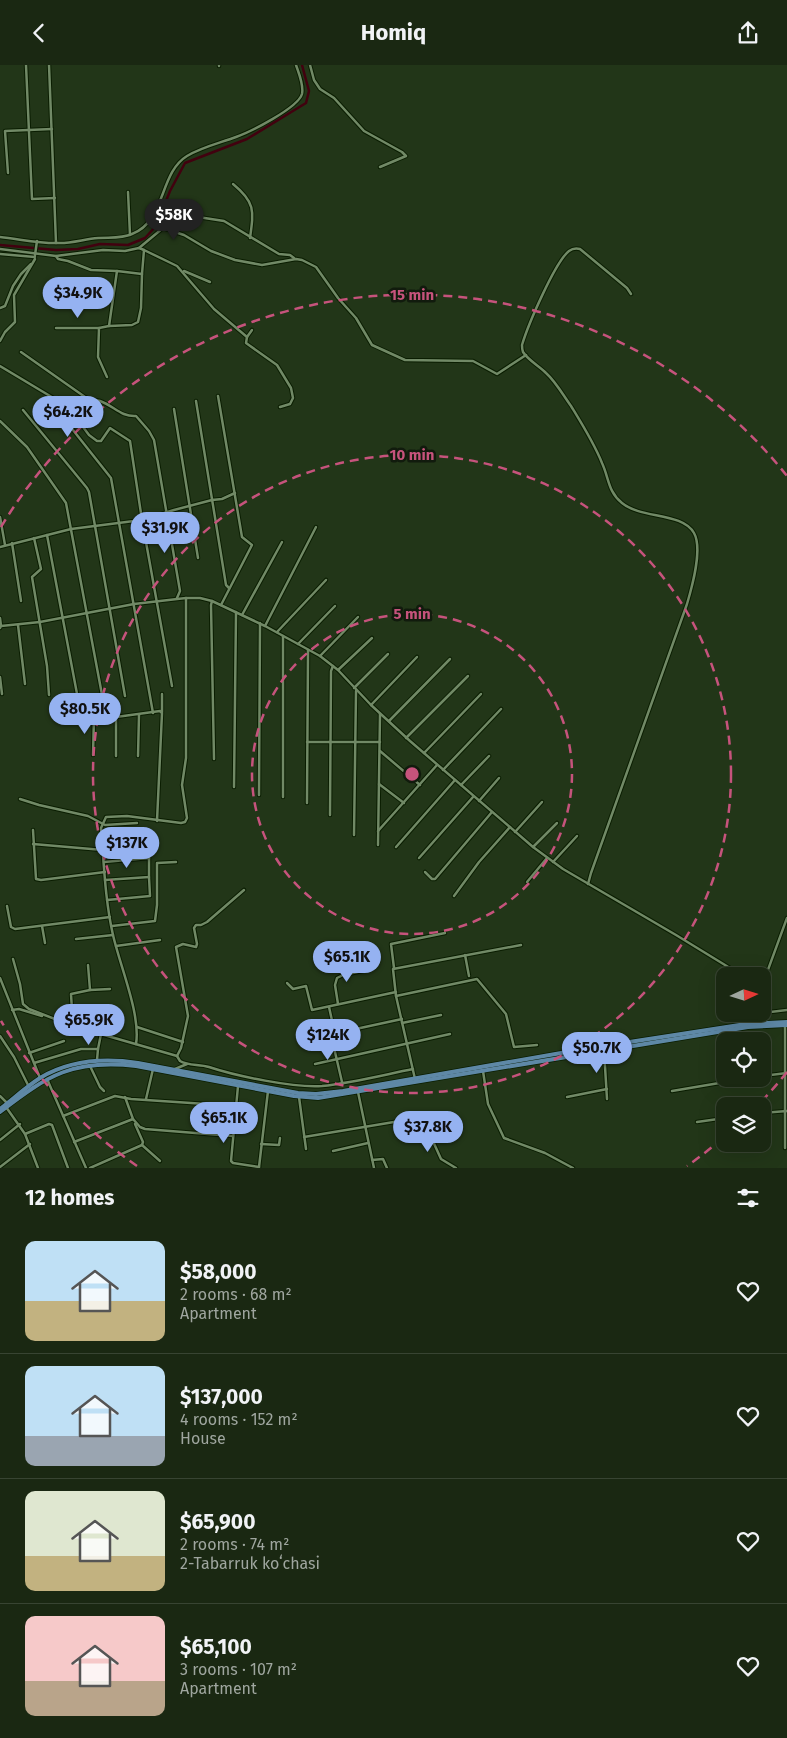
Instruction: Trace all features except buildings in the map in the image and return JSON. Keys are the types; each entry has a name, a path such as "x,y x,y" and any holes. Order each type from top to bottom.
{"main road":[{"path":"89,1064 97,1060 121,1060 306,1094 328,1093 746,1024 786,1024"},
{"path":"0,1110 29,1087 68,1066 118,1064 154,1069 299,1097 318,1098 483,1071 603,1048 759,1025 786,1024"},
{"path":"6,1105 41,1080"}],"street":[{"path":"26,65 32,199 55,198"},
{"path":"49,65 56,243"},
{"path":"0,237 56,243 130,235 152,219 180,161 206,147 237,137 297,102 302,96 302,86 296,65"},
{"path":"310,65 314,80 320,89 334,98 364,131 406,156 380,167"},
{"path":"8,173 5,131 52,129"},
{"path":"233,183 245,194 252,207 250,238"},
{"path":"128,192 130,235"},
{"path":"198,217 224,221 279,254 290,255 296,259"},
{"path":"0,253 35,257 103,250 125,251 139,248 164,228 184,235 211,251 235,260 262,265 302,259 316,267 338,298 356,318 372,345 405,360 473,361 497,374 526,355"},
{"path":"0,341 5,332 15,322 14,295 35,257 37,241"},
{"path":"139,248 174,264 214,309 247,337"},
{"path":"0,249 35,257"},
{"path":"588,884 590,873 687,604 692,587 697,541 693,531 686,524 636,511 616,498 609,487 602,462 586,429 553,381 523,352 522,345 539,303 557,267 570,250 580,249 627,288 631,294"},
{"path":"56,328 100,328 132,325 138,322 141,308 144,250"},
{"path":"56,256 58,259 86,269 142,274"},
{"path":"0,308 7,304 10,292 17,279 35,257"},
{"path":"109,326 117,271"},
{"path":"182,271 210,282"},
{"path":"100,328 98,357 107,377"},
{"path":"252,330 247,337 246,343 275,363 291,388 292,402 280,407"},
{"path":"21,352 92,401 102,401 127,417 136,416 149,431 154,440 180,591 177,598"},
{"path":"0,366 55,399 59,398 66,404 93,439 101,441 110,428 130,441 142,520 172,686"},
{"path":"218,396 242,537 252,545 221,605"},
{"path":"55,399 56,406 69,425 111,478 153,713"},
{"path":"196,401 226,585 230,589"},
{"path":"174,409 198,558"},
{"path":"23,410 87,488 125,696"},
{"path":"0,421 27,447 66,503 106,716"},
{"path":"0,547 71,529 142,520 189,505 222,499 235,493"},
{"path":"0,517 5,545"},
{"path":"265,626 316,527"},
{"path":"47,535 81,715 116,717 160,711 162,713"},
{"path":"34,538 41,569 32,577 47,666 49,695"},
{"path":"242,615 282,541"},
{"path":"12,543 21,601"},
{"path":"277,632 326,580"},
{"path":"0,618 1,627 177,598 200,598 212,601 260,623 320,656 338,670 406,738 515,832 553,862 728,967"},
{"path":"136,1044 137,1027 113,935 107,900 102,824 106,817 127,816 182,823 187,818 182,785 186,758 184,739 186,598"},
{"path":"212,601 214,759"},
{"path":"298,644 335,606"},
{"path":"234,787 236,612"},
{"path":"320,656 358,617"},
{"path":"259,795 260,623"},
{"path":"18,625 25,684"},
{"path":"283,635 283,797"},
{"path":"338,670 372,638"},
{"path":"307,803 308,649"},
{"path":"354,835 355,689 388,654"},
{"path":"371,705 417,657"},
{"path":"389,721 450,659"},
{"path":"330,815 332,666"},
{"path":"406,738 468,676"},
{"path":"0,677 2,694"},
{"path":"157,821 162,694"},
{"path":"424,753 482,694"},
{"path":"443,770 501,709"},
{"path":"378,845 380,714"},
{"path":"93,755 94,715"},
{"path":"138,756 139,715"},
{"path":"116,717 116,756"},
{"path":"308,742 380,742"},
{"path":"380,751 420,785"},
{"path":"461,785 489,757"},
{"path":"378,831 437,765"},
{"path":"479,801 499,779"},
{"path":"396,847 455,781"},
{"path":"379,783 404,803"},
{"path":"419,858 474,797"},
{"path":"20,799 88,816 102,824 137,823"},
{"path":"515,832 542,802"},
{"path":"425,872 432,879 435,879 492,812"},
{"path":"533,847 557,823"},
{"path":"454,896 479,862 510,827"},
{"path":"33,830 36,879 105,872"},
{"path":"553,862 577,836"},
{"path":"102,843 150,840"},
{"path":"33,844 103,850"},
{"path":"107,900 150,896 149,849"},
{"path":"104,862 148,858"},
{"path":"528,882 548,858"},
{"path":"112,926 155,921 157,863 176,862"},
{"path":"106,880 149,877"},
{"path":"177,1056 183,1042 188,1016 176,947 183,945 196,947 194,928 196,925 207,922 244,890"},
{"path":"7,906 13,929 110,917"},
{"path":"769,967 787,918"},
{"path":"42,926 45,943"},
{"path":"415,1079 396,996 392,971 394,969 391,944 446,933"},
{"path":"76,939 113,935"},
{"path":"116,946 160,940"},
{"path":"394,969 521,945"},
{"path":"465,955 470,976"},
{"path":"13,959 24,1006 73,1026 177,1056 180,1061 187,1064"},
{"path":"88,965 90,990"},
{"path":"338,1004 335,985 337,978 343,975 367,971"},
{"path":"0,978 41,1080"},
{"path":"396,996 478,979 505,1013 514,1047 537,1045"},
{"path":"288,983 293,989 306,986 312,1010 396,992"},
{"path":"73,1026 71,994 90,990 110,989"},
{"path":"329,1007 335,1034"},
{"path":"12,1010 19,1009 67,1023"},
{"path":"73,1015 114,1011"},
{"path":"771,1012 787,1011"},
{"path":"300,1041 441,1015"},
{"path":"785,1148 786,1024"},
{"path":"137,1027 183,1042"},
{"path":"97,1060 101,1034"},
{"path":"315,1064 450,1034"},
{"path":"331,1035 342,1083"},
{"path":"0,1036 14,1057 29,1087"},
{"path":"29,1053 64,1041"},
{"path":"603,1048 607,1099"},
{"path":"33,1063 81,1049 98,1049"},
{"path":"174,1070 187,1064 196,1063 244,1075 306,1086 322,1086 413,1069"},
{"path":"89,1064 100,1087 104,1091"},
{"path":"146,1099 154,1069"},
{"path":"483,1071 488,1105 506,1139 545,1153 573,1168"},
{"path":"771,1075 786,1073"},
{"path":"47,1077 86,1168"},
{"path":"672,1091 716,1084"},
{"path":"238,1086 231,1163 259,1168 268,1091"},
{"path":"567,1097 606,1089"},
{"path":"358,1092 374,1168"},
{"path":"0,1095 26,1134 38,1168"},
{"path":"63,1116 115,1096 236,1106"},
{"path":"125,1097 143,1142 142,1145 160,1161"},
{"path":"299,1097 306,1149"},
{"path":"771,1112 786,1111"},
{"path":"304,1137 436,1115"},
{"path":"422,1117 441,1159 456,1168"},
{"path":"74,1142 134,1119"},
{"path":"134,1119 140,1127 146,1129 233,1136"},
{"path":"697,1123 716,1120"},
{"path":"26,1134 49,1124 52,1125 68,1168"},
{"path":"0,1140 20,1125"},
{"path":"261,1144 279,1145 280,1138"},
{"path":"333,1151 368,1143"},
{"path":"0,1167 30,1144"},
{"path":"90,1168 142,1145"},
{"path":"372,1160 383,1159 387,1168"}],"waterway":[{"path":"0,245 56,250 78,249 100,244 128,245 145,238 156,226 170,191 185,163 247,139 306,103 309,91 302,65"}]}
